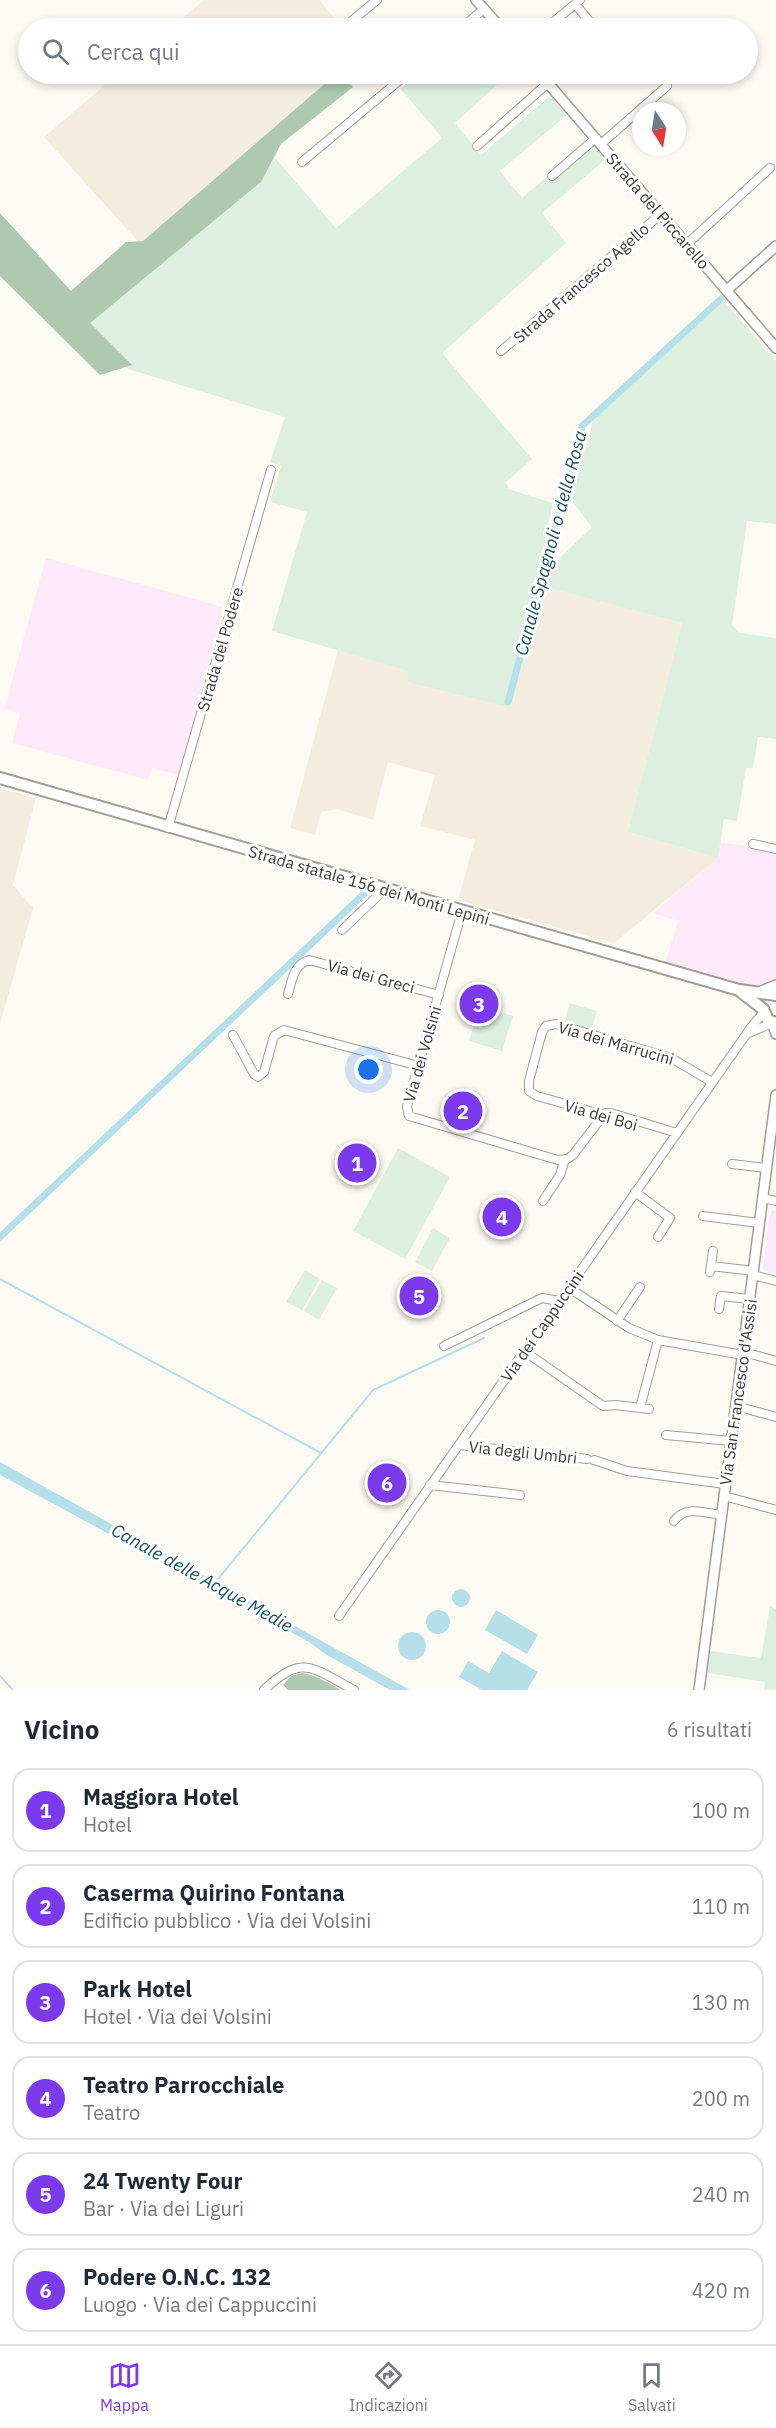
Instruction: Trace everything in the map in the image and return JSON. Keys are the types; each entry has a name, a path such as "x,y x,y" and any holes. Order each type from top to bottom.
{"main road":[{"name":"Strada statale 156 dei Monti Lepini","path":"0,778 739,990 752,993 775,992"},
{"name":"Strada statale 156 dei Monti Lepini","path":"739,990 774,1023"},
{"name":"Strada statale 156 dei Monti Lepini","path":"763,1011 766,1000 775,992"}],"street":[{"path":"355,18 376,0"},
{"path":"476,0 492,18"},
{"path":"558,18 578,2 588,18"},
{"path":"473,18 484,9"},
{"path":"302,162 395,84"},
{"path":"477,146 547,84"},
{"name":"Strada del Piccarello","path":"549,84 776,348"},
{"path":"552,176 667,86"},
{"path":"687,244 770,168"},
{"name":"Strada Francesco Agello","path":"501,351 661,214"},
{"path":"727,290 776,246"},
{"name":"Strada del Podere","path":"168,828 271,470"},
{"path":"753,844 776,849"},
{"path":"342,930 385,889"},
{"name":"Via dei Volsini","path":"462,911 407,1106 409,1116 547,1158 565,1160"},
{"name":"Via dei Greci","path":"288,994 297,968 309,960 439,994"},
{"name":"Via dei Cappuccini","path":"339,1616 763,1011"},
{"path":"774,1023 776,1034"},
{"name":"Via dei Cappuccini","path":"746,1036 774,1023"},
{"name":"Via dei Marrucini","path":"530,1091 529,1081 542,1032 546,1026 552,1024 671,1058 690,1067 712,1082"},
{"path":"232,1035 254,1074 258,1077 263,1075 274,1036 284,1030 419,1066"},
{"name":"Via dei Boi","path":"530,1091 537,1096 677,1133"},
{"name":"Via San Francesco d'Assisi","path":"699,1690 776,1095"},
{"path":"543,1201 560,1175 565,1160 573,1155 604,1114"},
{"name":"Via dei Boi","path":"604,1114 660,1132 671,1141"},
{"path":"732,1164 766,1168"},
{"path":"635,1192 669,1216 669,1222 658,1237"},
{"path":"763,1198 776,1201"},
{"path":"703,1216 759,1223"},
{"path":"713,1251 710,1269 754,1273 776,1281"},
{"path":"568,1287 617,1321 658,1340 776,1361"},
{"path":"617,1321 640,1287"},
{"path":"719,1309 721,1296 750,1299"},
{"path":"444,1346 542,1298 559,1301"},
{"path":"641,1404 658,1340"},
{"path":"524,1352 603,1406 649,1409"},
{"path":"736,1406 776,1417"},
{"path":"666,1435 731,1441"},
{"name":"Via degli Umbri","path":"459,1445 590,1460 627,1471 725,1484"},
{"path":"430,1485 520,1495"},
{"path":"724,1496 776,1510"},
{"path":"674,1521 679,1514 686,1511 721,1515"},
{"path":"264,1690 284,1672 302,1666 316,1670 354,1690"}],"shaded area":[{"path":"204,0 319,0 334,18 183,18"},
{"path":"106,84 330,84 143,247 44,137"},
{"path":"46,558 224,607 178,775 152,768 148,780 12,743 20,713 4,709"},
{"path":"543,585 682,623 628,832 718,858 614,943 458,900 475,840 420,826 435,775 388,762 373,820 337,809 321,812 315,835 290,828 338,650 409,671 408,681 509,706"},
{"path":"0,788 36,798 13,885 33,908 0,1024"},
{"path":"720,843 776,851 776,1003 663,971 678,921 652,913 718,858"},
{"path":"772,1210 776,1211 776,1274 763,1270"}],"green space":[{"path":"324,84 351,84 353,87 281,144 261,182 90,323 132,365 100,375 0,276 0,213 71,291 126,242 143,241"},
{"path":"407,84 498,84 455,123 481,155 550,96 567,115 500,171 522,198 589,140 605,160 542,213 566,243 442,353 532,459 506,482 508,489 553,503 539,567 548,569 592,527 569,497 590,435 593,419 724,301 776,361 776,524 747,521 732,625 740,633 776,638 776,739 758,737 753,768 746,768 737,821 724,819 718,858 628,832 682,623 543,586 509,707 408,682 408,671 272,631 307,512 270,502 281,466 270,462 285,417 128,369 82,322 276,159 336,228 442,138 401,89"},
{"path":"570,1003 597,1011 591,1032 564,1023"},
{"path":"480,1006 513,1016 502,1051 469,1041"},
{"path":"398,1148 450,1177 405,1259 353,1231"},
{"path":"433,1228 450,1238 432,1271 415,1262"},
{"path":"305,1270 320,1279 302,1310 286,1302"},
{"path":"322,1280 337,1288 319,1320 304,1311"},
{"path":"770,1607 776,1609 776,1690 764,1690 765,1682 707,1673 710,1651 761,1658"},
{"path":"303,1673 317,1677 341,1690 288,1690 283,1685 291,1676"}],"water":[{"name":"Canale delle Acque Medie","path":"0,1462 410,1690 390,1690 325,1654 309,1642 0,1475"},
{"path":"461,1589 467,1592 470,1598 467,1604 461,1607 455,1604 452,1598 455,1592"},
{"path":"438,1610 446,1614 450,1622 446,1630 438,1634 430,1630 426,1622 430,1614"},
{"path":"496,1610 538,1635 527,1654 485,1630"},
{"path":"412,1632 422,1636 426,1646 422,1656 412,1660 402,1656 398,1646 402,1636"},
{"path":"502,1651 538,1672 527,1690 482,1690 459,1677 468,1661 489,1673"}],"waterway":[{"name":"Canale Spagnoli o della Rosa","path":"508,702 582,426 721,299"},
{"path":"0,1237 365,893"},
{"path":"0,1279 321,1453"},
{"name":"Canale delle Acque Medie","path":"214,1584 373,1390 484,1338"},
{"path":"0,1676 13,1690"}],"place":[{"name":"Park Hotel","path":"479,1004"},
{"name":"Caserma Quirino Fontana","path":"463,1111"},
{"name":"Maggiora Hotel","path":"357,1163"},
{"name":"Teatro Parrocchiale","path":"502,1217"},
{"name":"24 Twenty Four","path":"419,1296"},
{"name":"Podere O.N.C. 132","path":"387,1483"}]}
